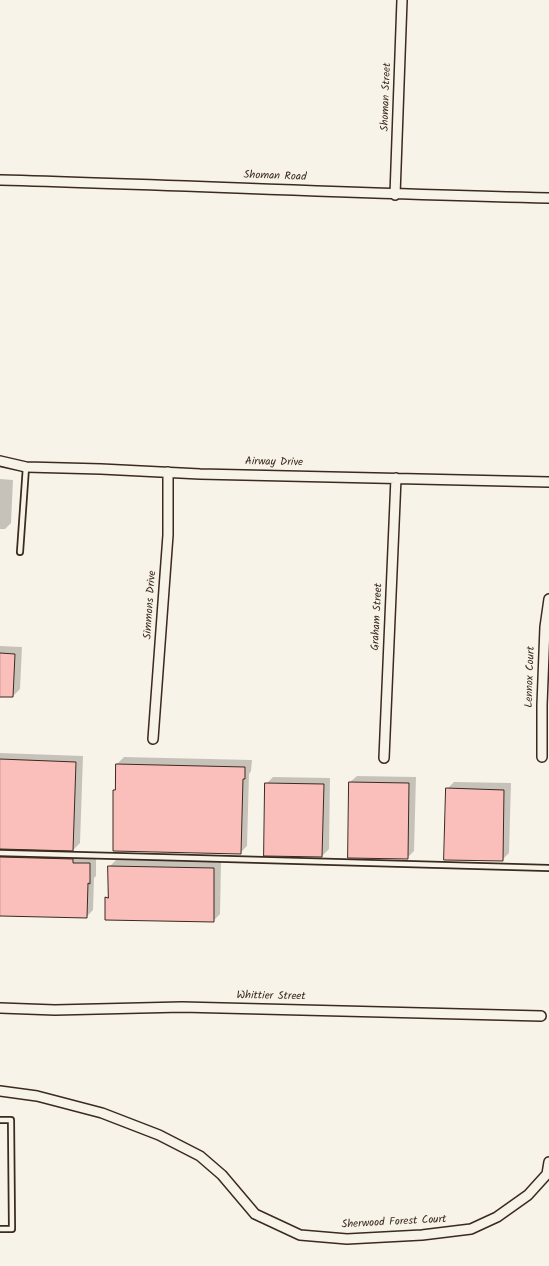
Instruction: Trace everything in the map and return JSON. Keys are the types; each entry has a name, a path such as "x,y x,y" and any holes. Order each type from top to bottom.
{"street":[{"name":"Shoman Street","path":"395,194 402,0"},
{"name":"Shoman Road","path":"0,180 549,198"},
{"name":"Airway Drive","path":"0,461 26,467 549,482"},
{"name":"Simmons Drive","path":"154,739 168,535 168,472"},
{"name":"Graham Street","path":"384,758 396,478"},
{"name":"Lennox Court","path":"542,757 545,627 549,599"},
{"name":"Whittier Street","path":"0,1008 55,1010 190,1008 541,1016"},
{"name":"Sherwood Forest Court","path":"0,1090 37,1096 102,1113 160,1135 200,1156 222,1175 255,1214 300,1235 347,1239 422,1235 471,1229 497,1217 528,1195 548,1174 549,1162"}],"lane":[{"path":"20,552 26,467"},
{"path":"0,852 193,859 354,861 549,868"},
{"path":"0,1120 11,1120 12,1230 0,1229"}],"building":[{"path":"0,653 15,654 13,697 0,697"},
{"path":"0,759 76,762 73,851 0,849"},
{"path":"116,764 245,767 245,779 243,779 241,854 113,851 113,790 115,790"},
{"path":"349,782 409,783 408,859 348,858"},
{"path":"265,783 324,784 322,857 264,856"},
{"path":"446,788 504,790 503,861 444,860"},
{"path":"0,857 73,859 73,863 90,863 87,918 0,916"},
{"path":"108,866 214,868 214,922 105,920 105,897 108,898"}]}
